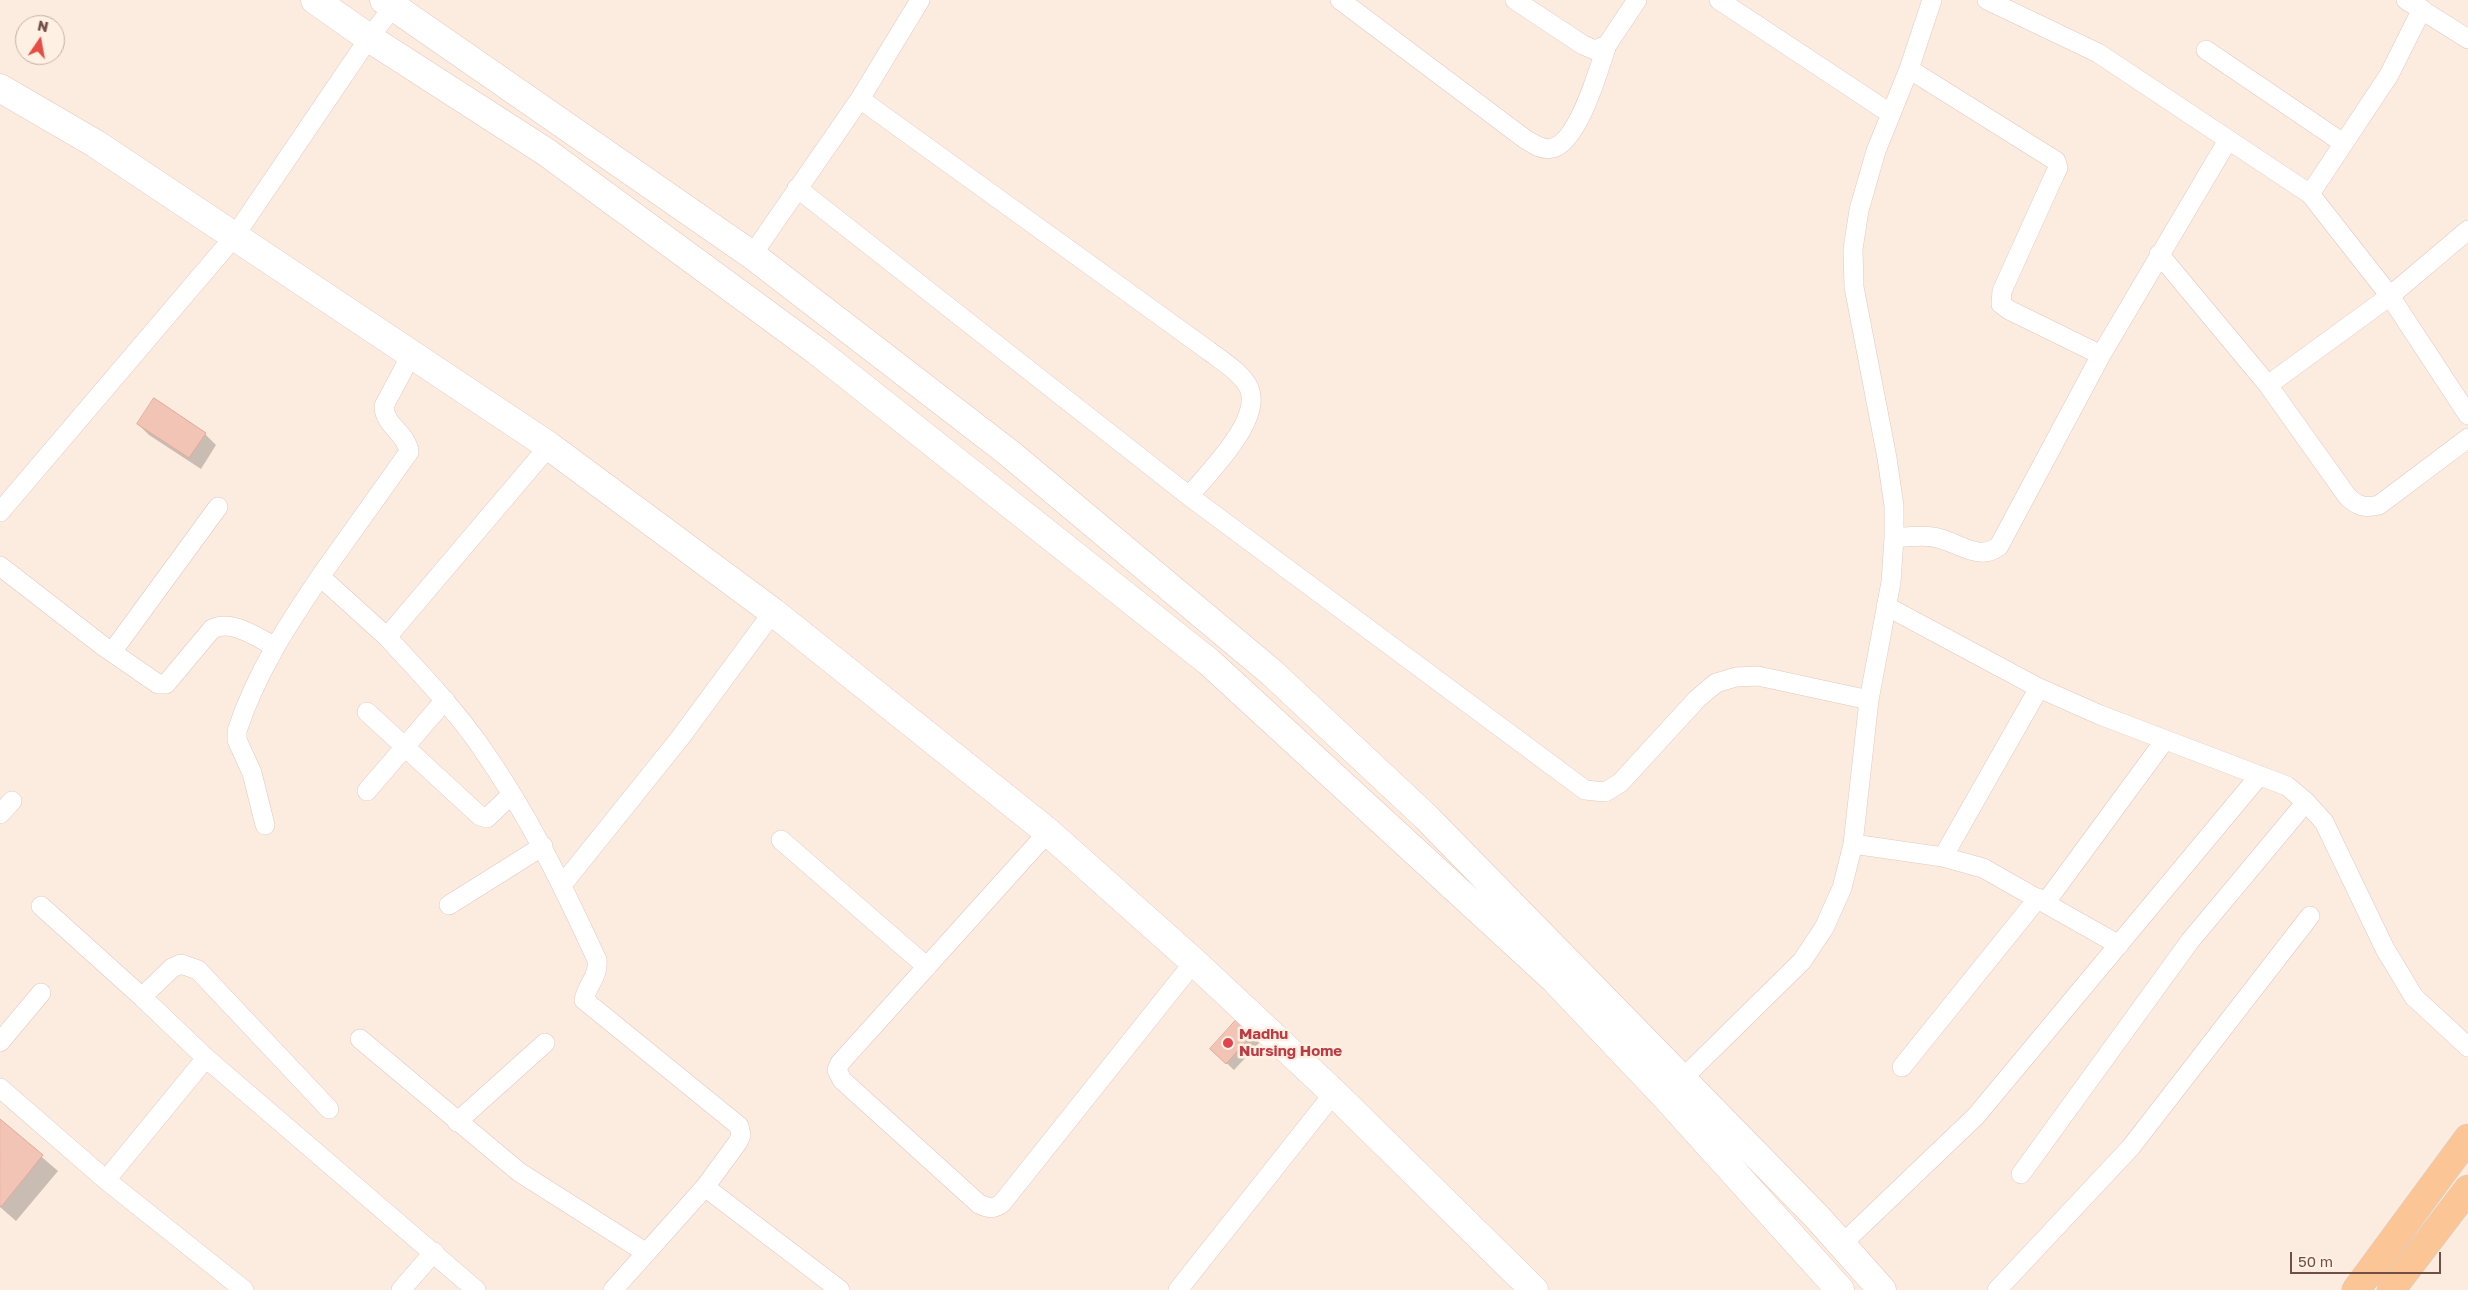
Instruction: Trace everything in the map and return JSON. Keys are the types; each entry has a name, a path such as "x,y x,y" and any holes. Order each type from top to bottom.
{"main road":[{"path":"315,0 369,38 546,152 816,351 1209,662 1673,1088 1841,1245 1882,1290"},
{"path":"389,3 752,255 1009,453 1271,672 1426,816 1673,1088 1840,1290"},
{"path":"0,88 96,144 549,446 773,612 1048,832 1194,962 1334,1093 1534,1290"},
{"path":"2356,1290 2415,1213 2468,1138"},
{"path":"2391,1290 2468,1189"}],"street":[{"path":"752,255 860,98 920,0"},
{"path":"1340,0 1525,139 1541,148 1554,148 1563,142 1577,122 1592,93 1607,45 1637,0"},
{"path":"1515,0 1583,45 1595,50 1607,45"},
{"path":"1719,0 1891,114"},
{"path":"1673,1088 1802,961 1824,928 1842,888 1853,844 1869,700 1893,564 1894,538 1894,506 1887,458 1854,287 1854,248 1859,210 1876,151 1909,69 1932,0"},
{"path":"1987,0 2098,54 2310,194 2390,296 2468,415"},
{"path":"0,512 234,236 369,38 389,3"},
{"path":"2310,194 2389,75 2414,5 2468,39"},
{"path":"2206,50 2343,143"},
{"path":"1909,69 2056,161 2058,168 2002,291 2001,304 2008,310 2101,355"},
{"path":"860,98 1209,351 1233,370 1249,388 1251,410 1242,430 1189,496"},
{"path":"1894,538 1932,537 1978,553 1991,553 1999,546 2101,355 2228,140"},
{"path":"797,188 1189,496 1585,790 1605,792 1620,783 1697,699 1716,683 1736,677 1758,676 1869,700"},
{"path":"2268,386 2390,296 2468,230"},
{"path":"2159,254 2268,386 2347,496 2355,504 2366,508 2379,505 2468,438"},
{"path":"265,825 252,773 237,740 237,731 262,669 274,646 322,574 409,452 408,445 404,439 388,421 384,406 411,355"},
{"path":"387,637 549,446"},
{"path":"112,652 218,507"},
{"path":"0,566 112,652 158,684 166,684 212,629 220,626 237,629 274,646"},
{"path":"322,574 324,580 387,637 445,700 481,747 543,846 597,960 597,974 585,991 584,1000 739,1126 741,1135 738,1142 705,1187 612,1290"},
{"path":"1886,606 2039,688 2165,740 2287,786 2306,802 2324,822 2400,977 2414,997 2468,1047"},
{"path":"562,885 680,738 773,612"},
{"path":"1943,857 2039,688"},
{"path":"367,791 445,700"},
{"path":"368,712 480,816 487,818 511,795"},
{"path":"1902,1067 2042,900 2165,740"},
{"path":"1841,1245 1976,1116 2260,776"},
{"path":"2021,1174 2190,941 2306,802"},
{"path":"1048,832 840,1063 837,1070 842,1080 978,1204 988,1208 995,1208 1002,1203 1194,962"},
{"path":"781,840 927,967"},
{"path":"1853,844 1943,857 1982,868 2042,900 2119,945"},
{"path":"449,905 543,846"},
{"path":"41,906 142,996 206,1058 476,1290"},
{"path":"1997,1290 2130,1147 2310,916"},
{"path":"142,996 172,968 181,964 198,970 329,1109"},
{"path":"0,1042 41,992"},
{"path":"360,1039 457,1122 542,1188 645,1252"},
{"path":"457,1122 545,1043"},
{"path":"106,1180 206,1058"},
{"path":"0,1088 106,1180 244,1290"},
{"path":"1178,1290 1334,1093"},
{"path":"705,1187 840,1290"},
{"path":"401,1290 434,1252"}],"building":[{"path":"154,398 206,433 189,458 137,424"},
{"path":"1237,1019 1253,1034 1226,1064 1210,1049"},
{"path":"0,1119 43,1155 1,1207 0,1206"}],"place":[{"name":"Madhu Nursing Home","path":"1228,1043"}]}
